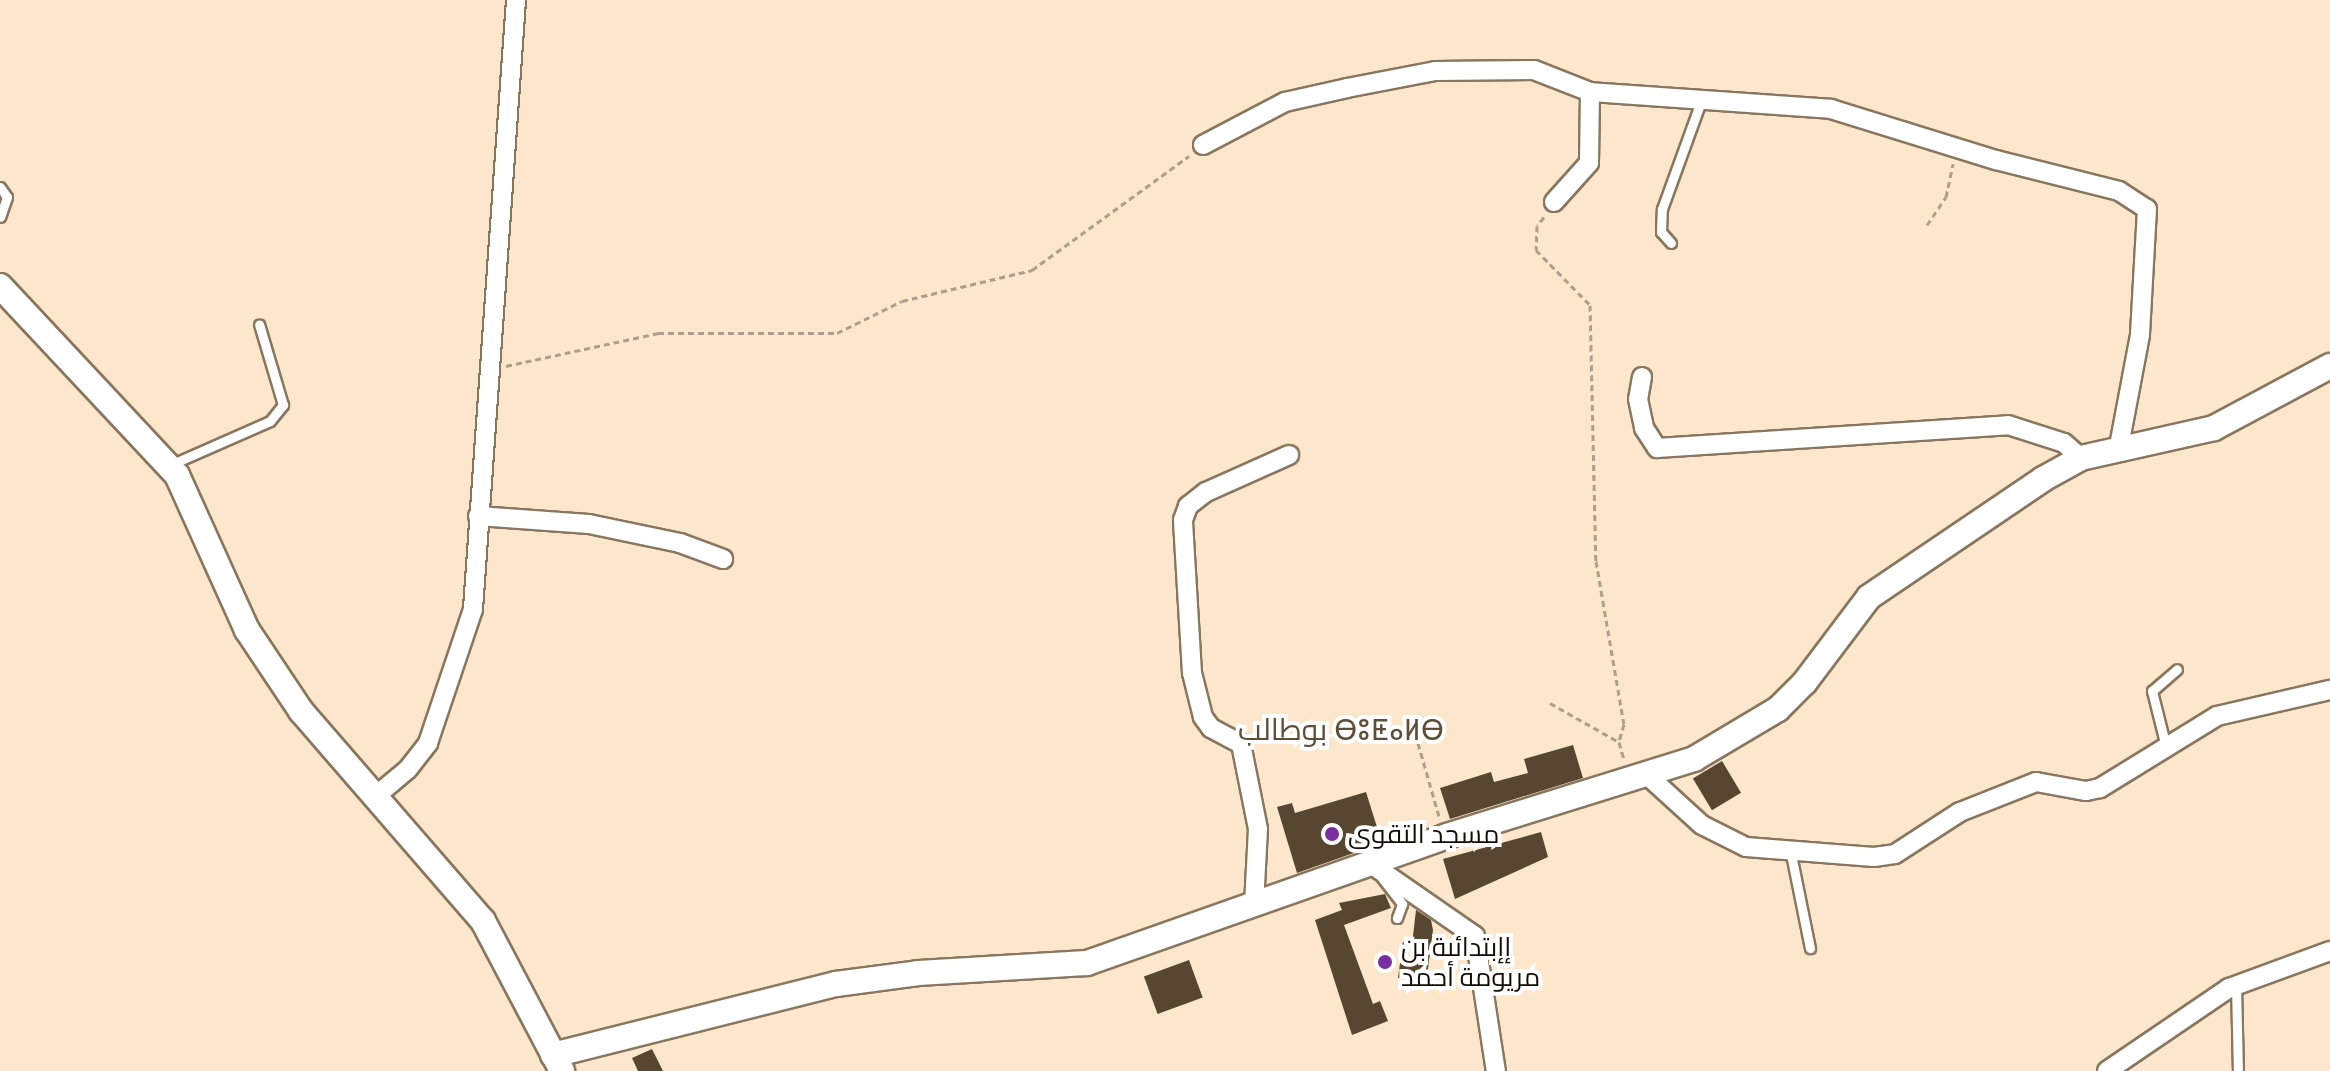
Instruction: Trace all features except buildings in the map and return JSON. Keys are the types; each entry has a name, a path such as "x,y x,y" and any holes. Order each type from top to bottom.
{"street":[{"path":"377,795 421,755 434,731 473,609 516,0"},
{"path":"1203,145 1285,102 1406,75 1534,70 1590,92 1702,97 1831,109 1957,149 2119,191 2147,209 2140,335 2118,451"},
{"path":"1554,202 1589,163 1590,92"},
{"path":"0,286 170,465 247,630 301,711 377,795 483,921 558,1063 836,984 918,973 1087,963 1376,867 1445,837 1694,759 1778,709 1805,682 1869,597 2081,458 2214,428 2330,366"},
{"path":"1642,377 1638,399 1644,428 1657,448 2008,425 2064,443 2081,458"},
{"path":"1254,905 1258,829 1241,744 1211,728 1203,717 1192,673 1183,520 1188,506 1206,492 1289,455"},
{"path":"478,516 589,524 680,543 723,559"},
{"path":"1638,777 1702,825 1746,847 1791,854 1895,854 1960,812 2026,785 2048,781 2071,789 2100,788 2227,713 2330,690"},
{"path":"1376,867 1475,936 1496,1071"},
{"path":"2107,1071 2236,985 2330,951"}],"lane":[{"path":"1671,243 1661,232 1662,209 1702,97"},
{"path":"0,187 7,197 0,217"},
{"path":"170,465 270,421 283,405 259,324"},
{"path":"2166,747 2152,691 2177,669"},
{"path":"1791,854 1810,948"},
{"path":"1376,867 1382,881 1402,904 1397,918"},
{"path":"2236,985 2241,1017 2238,1071"}],"path":[{"path":"490,369 658,333 837,333 902,301 1032,270 1203,145"},
{"path":"1927,225 1946,197 1957,149"},
{"path":"1554,202 1537,226 1536,250 1590,305 1596,561 1624,724 1619,742"},
{"path":"1550,703 1619,742 1638,777"},
{"path":"1418,743 1445,837"}],"place":[{"name":"مسجد التقوى","path":"1332,834"},
{"name":"إإبتدائية بن مريومة أحمد","path":"1385,962"}],"district":[{"name":"بوطالب ⴱⵓⵟⴰⵍⴱ","path":"1341,729"}]}
